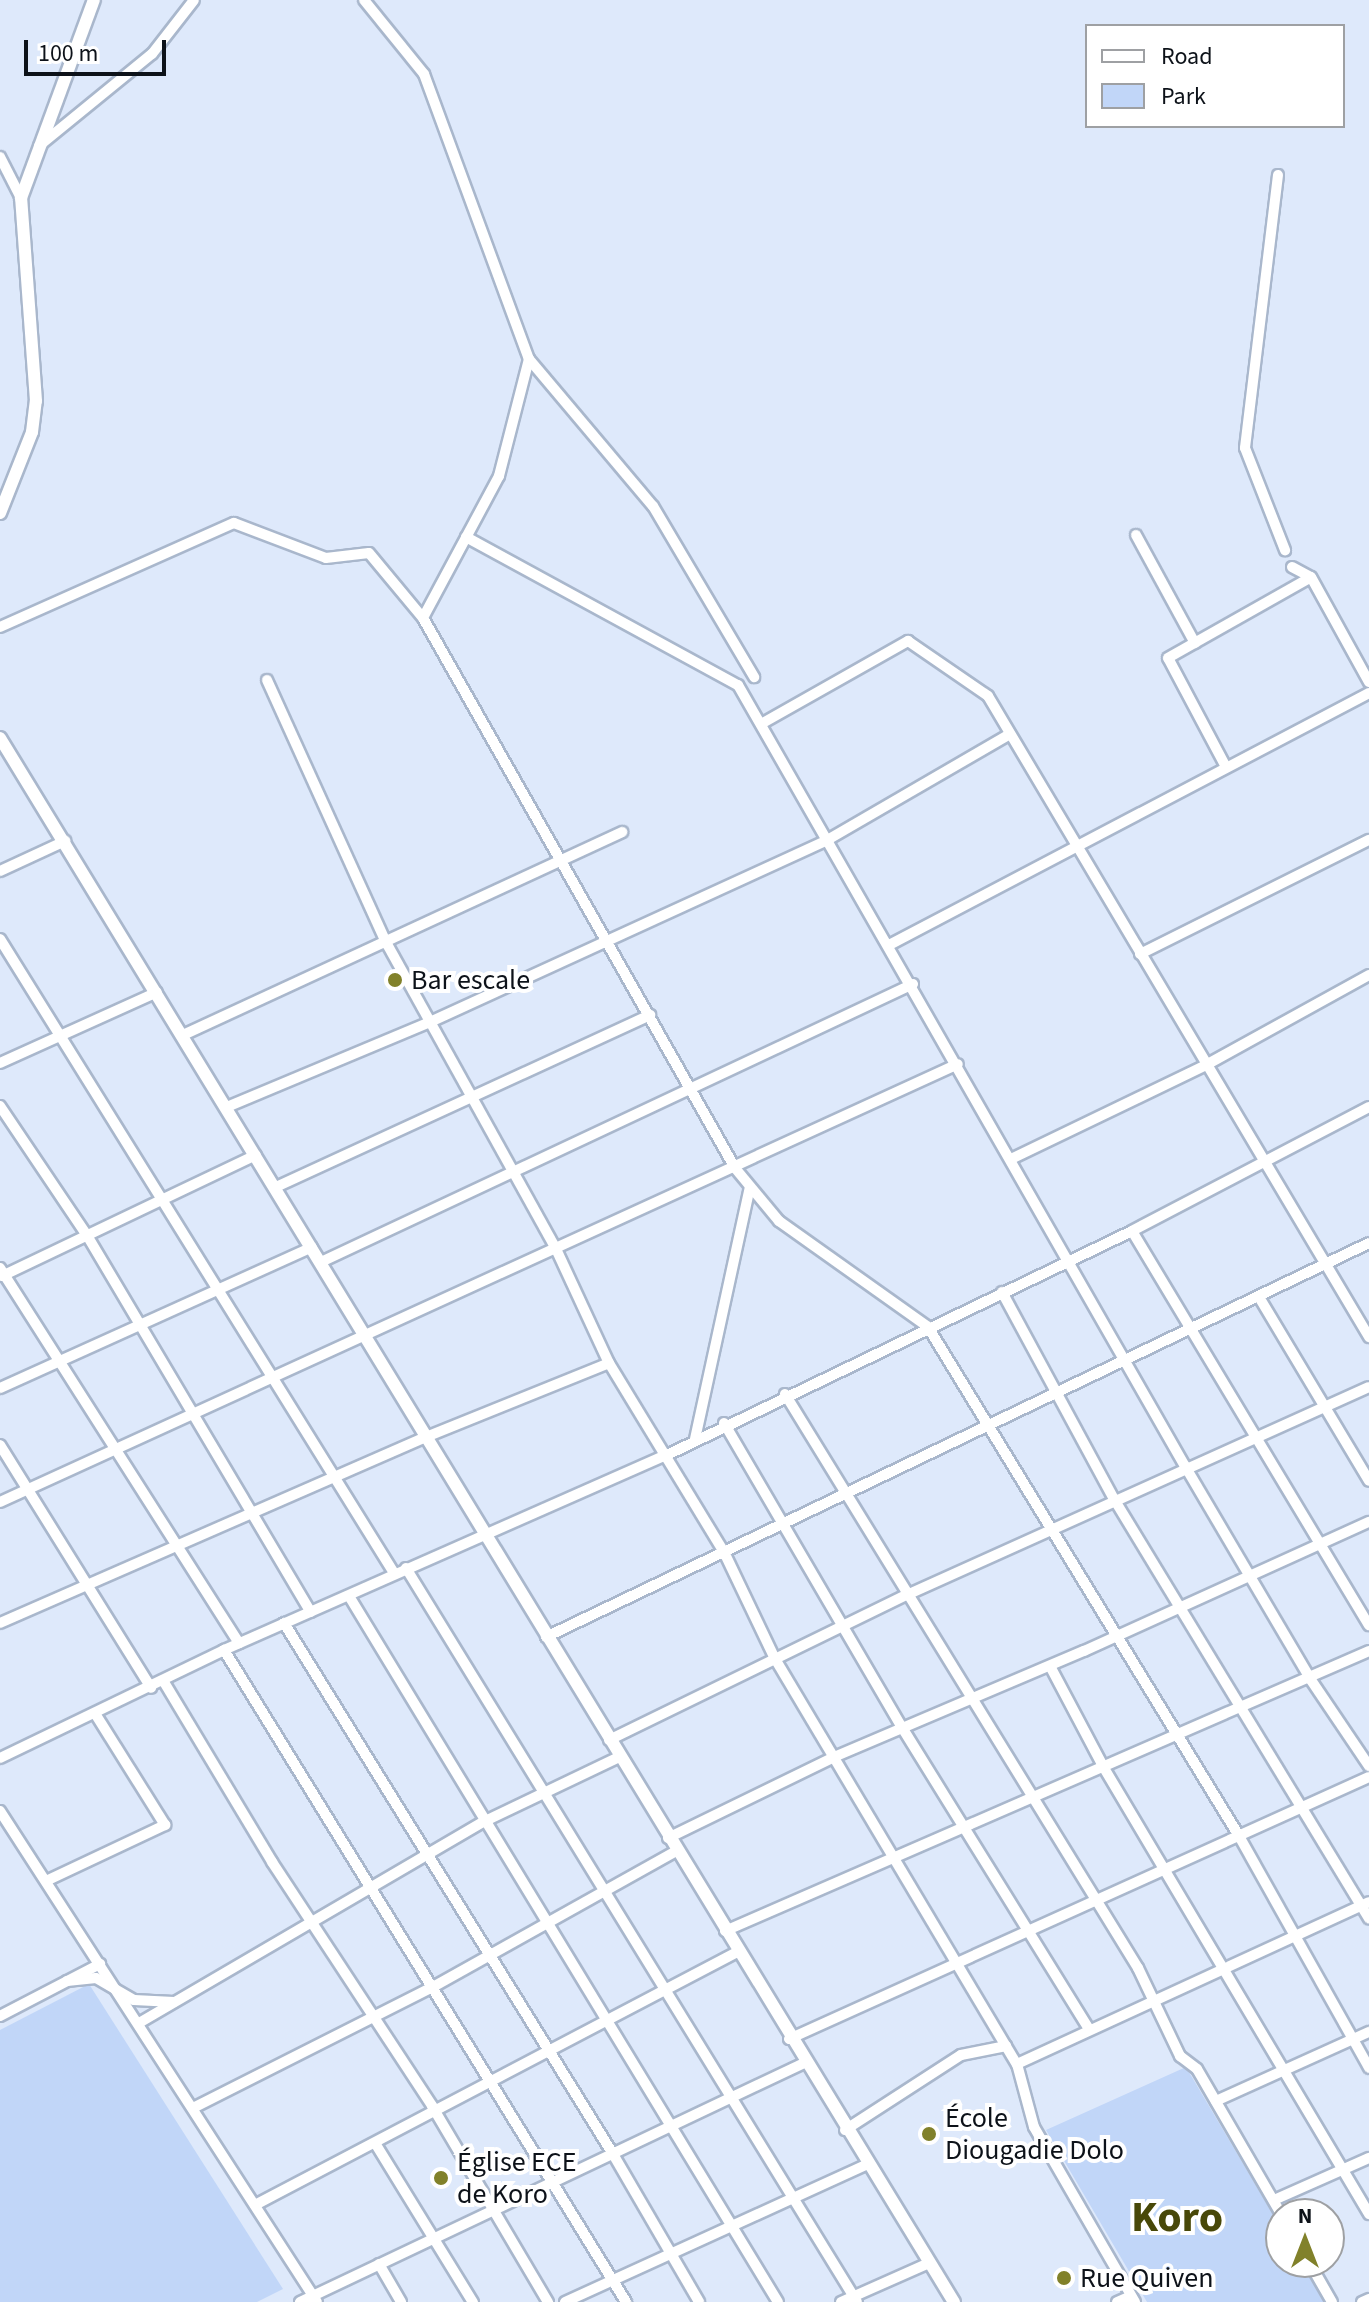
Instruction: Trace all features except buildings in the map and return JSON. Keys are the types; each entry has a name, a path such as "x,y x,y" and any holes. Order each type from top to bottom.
{"street":[{"path":"0,513 32,432 36,401 21,198 35,150 94,0"},
{"path":"35,150 152,54 194,0"},
{"path":"364,0 424,74 529,359 653,506 754,677"},
{"path":"0,157 21,198"},
{"path":"1278,175 1245,448 1285,550"},
{"path":"423,618 499,476 529,359"},
{"path":"0,627 234,523 326,558 369,553 423,618 563,861 601,939 650,1015 735,1168 779,1221 928,1327 1176,1738 1239,1836 1369,2068"},
{"path":"1136,535 1195,643"},
{"path":"466,537 738,685 891,944 1185,1466 1311,1680 1369,1766"},
{"path":"1292,567 1311,577 1369,682"},
{"path":"1226,767 1168,658 1311,577"},
{"path":"761,724 908,641 988,696 1369,1337"},
{"path":"267,680 387,944 556,1249 609,1363 724,1552 774,1657 1017,2064 1034,2127 1133,2299 1117,2302"},
{"path":"891,944 1369,693"},
{"path":"227,1107 430,1022 601,939 829,839 1010,734"},
{"path":"2,744 65,841 276,1187 789,2039 954,2302"},
{"path":"183,1035 387,944 622,832"},
{"path":"1140,954 1369,840"},
{"path":"0,871 65,841"},
{"path":"0,939 58,1037 394,1573"},
{"path":"1011,1159 1206,1065 1369,975"},
{"path":"321,1262 913,984"},
{"path":"0,1063 157,992"},
{"path":"276,1187 650,1015"},
{"path":"0,1502 363,1333 556,1249 958,1064"},
{"path":"0,1106 88,1237 311,1612"},
{"path":"0,1758 96,1715 239,1643 667,1455 724,1423 1132,1231 1369,1107"},
{"path":"239,1643 174,1547 2,1273 162,1204 256,1155"},
{"path":"695,1439 750,1187"},
{"path":"1132,1231 1369,1625"},
{"path":"546,1637 1126,1363 1369,1243"},
{"path":"0,1388 312,1247"},
{"path":"1002,1292 1114,1499 1365,1904 1369,1919"},
{"path":"1259,1297 1369,1481"},
{"path":"0,1623 426,1437 609,1363"},
{"path":"609,1740 842,1625 1051,1531 1185,1466 1369,1387"},
{"path":"785,1394 973,1699 1030,1800 1097,1899 1154,1999 1180,2056 1197,2069 1273,2198"},
{"path":"724,1423 903,1729 1089,2029"},
{"path":"0,1445 151,1688"},
{"path":"668,1838 834,1757 1050,1666 1369,1522"},
{"path":"406,1568 542,1794 606,1889 855,2299"},
{"path":"349,1596 778,2302"},
{"path":"284,1623 613,2154 699,2302"},
{"path":"224,1650 626,2302"},
{"path":"725,1931 1311,1680 1369,1651"},
{"path":"1050,1666 1104,1768 1369,2214"},
{"path":"164,1682 313,1925 494,2209 548,2302"},
{"path":"46,1881 165,1825 96,1715"},
{"path":"139,2023 188,1998 485,1821 619,1757"},
{"path":"789,2039 955,1961 1369,1777"},
{"path":"0,1811 315,2299"},
{"path":"193,2108 433,1987 676,1851"},
{"path":"1017,2064 1222,1967 1365,1904"},
{"path":"255,2205 493,2084 666,1987 737,1952"},
{"path":"0,2016 100,1964"},
{"path":"67,1981 96,1978 151,2004 188,1998"},
{"path":"1216,2101 1369,2032"},
{"path":"845,2130 961,2055 1006,2046"},
{"path":"300,2302 315,2299 379,2264 804,2063"},
{"path":"375,2143 473,2302"},
{"path":"1279,2198 1369,2158"},
{"path":"565,2302 732,2226 792,2195 866,2165"},
{"path":"841,2302 855,2299 929,2263"},
{"path":"379,2264 401,2302"},
{"path":"1318,2278 1332,2302"},
{"path":"1362,2302 1369,2299"}],"green space":[{"path":"89,1984 283,2289 257,2302 0,2302 0,2030"},
{"path":"1186,2067 1265,2201 1265,2278 1310,2278 1324,2302 1147,2302 1046,2130"}],"place":[{"name":"Bar escale","path":"395,980"},
{"name":"École Diougadie Dolo","path":"929,2134"},
{"name":"Église ECE de Koro","path":"441,2178"},
{"name":"Rue Quiven","path":"1064,2278"}],"district":[{"name":"Koro","path":"1177,2218"}]}
